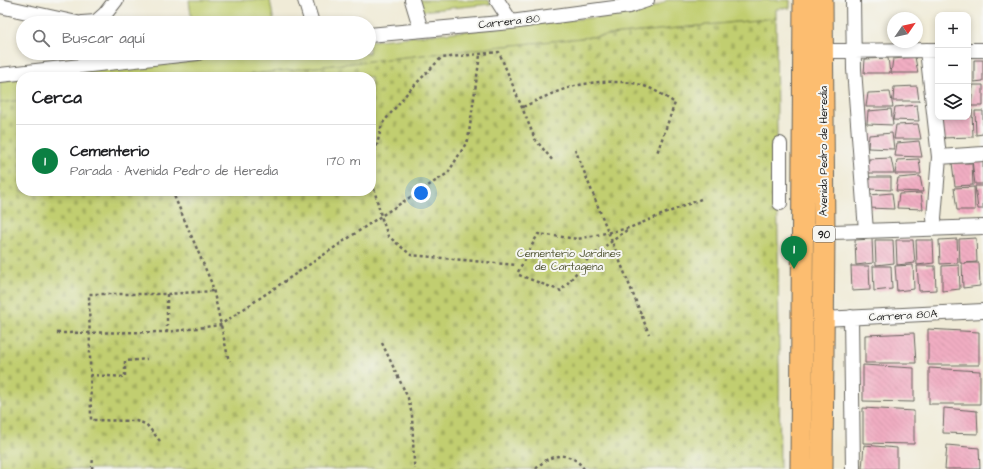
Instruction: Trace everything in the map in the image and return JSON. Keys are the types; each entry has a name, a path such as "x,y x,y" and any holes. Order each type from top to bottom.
{"highway":[{"name":"Avenida Pedro de Heredia","path":"801,469 804,0"},
{"name":"Avenida Pedro de Heredia","path":"822,0 824,233 822,469"}],"street":[{"path":"101,16 116,0"},
{"path":"305,0 310,16"},
{"path":"412,0 421,30"},
{"path":"496,0 511,22"},
{"name":"Carrera 80","path":"376,34 511,22 629,6 647,0"},
{"path":"853,0 854,50 866,231"},
{"path":"0,6 45,16"},
{"path":"823,51 933,50 939,158 934,218 935,228"},
{"path":"971,50 983,50"},
{"path":"27,72 135,60"},
{"path":"0,75 16,73"},
{"path":"780,144 780,203"},
{"path":"939,158 983,154"},
{"path":"803,233 983,227"},
{"name":"Carrera 80A","path":"823,319 983,311"},
{"path":"851,317 853,469"}],"path":[{"path":"376,149 382,124 408,92 441,58 499,52 535,139 553,161"},
{"path":"57,333 167,332 220,325 381,216 448,173 468,140 480,55"},
{"path":"523,107 552,92 573,85 608,81 637,83 655,91 675,103 657,154"},
{"path":"575,149 649,334"},
{"path":"174,196 212,284 220,325 230,361"},
{"path":"376,196 388,236 411,254 516,265"},
{"path":"629,228 588,259 561,291 518,274 538,234 578,239 609,233 629,228 701,199"},
{"path":"160,441 146,424 136,421 91,420 89,294 167,294 213,291"},
{"path":"167,294 167,332"},
{"path":"382,342 408,398 412,415 414,463 416,469"},
{"path":"90,375 125,376 125,362 147,359"},
{"path":"536,469 551,457 563,456 580,464 584,469"},
{"path":"92,469 93,457"}],"green space":[{"path":"189,0 270,0 273,16 191,16"},
{"path":"418,0 488,0 491,4 421,11"},
{"path":"667,0 790,0 790,8 776,9 776,18 272,72 73,72 184,60 376,60 376,40 636,13 657,6"},
{"name":"Cementerio Jardines de Cartagena","path":"776,18 780,469 0,469 0,103 16,101 16,196 376,196 376,72 272,72"},
{"path":"16,79 16,101 0,103 0,81"}],"building":[{"path":"915,57 918,73 891,73 893,59"},
{"path":"888,58 890,73 864,73 865,59"},
{"path":"974,60 983,60 983,81 974,82"},
{"path":"973,85 983,85 983,106 971,106"},
{"path":"917,86 919,101 893,101 894,87"},
{"path":"890,92 893,107 866,107 868,93"},
{"path":"917,105 919,121 893,120 895,107"},
{"path":"891,109 893,125 867,124 868,111"},
{"path":"972,110 973,137 941,138 940,120 971,120"},
{"path":"975,111 983,111 983,134 976,135"},
{"path":"918,124 921,139 894,139 896,125"},
{"path":"892,133 894,149 868,148 869,135"},
{"path":"919,141 922,157 895,156 897,143"},
{"path":"891,158 894,173 867,173 869,159"},
{"path":"919,159 921,174 895,174 897,160"},
{"path":"972,161 983,161 983,184 975,184"},
{"path":"952,163 972,163 973,185 955,186"},
{"path":"920,176 923,192 896,191 898,178"},
{"path":"869,177 891,177 891,190 869,189"},
{"path":"975,186 983,186 983,209 978,209"},
{"path":"974,187 975,210 957,210 954,188"},
{"path":"892,193 894,209 868,208 869,195"},
{"path":"921,193 923,209 897,208 899,194"},
{"path":"976,238 977,262 964,263 979,263 980,286 963,288 959,239"},
{"path":"872,239 873,263 856,265 855,240"},
{"path":"957,239 958,263 940,264 939,240"},
{"path":"875,240 893,240 894,263 876,265"},
{"path":"896,240 913,240 915,263 897,265"},
{"path":"916,240 933,240 934,263 917,265"},
{"path":"913,265 914,289 897,291 895,266"},
{"path":"959,265 960,289 942,291 942,266"},
{"path":"851,266 869,266 870,290 852,291"},
{"path":"873,266 891,266 892,289 874,291"},
{"path":"917,266 935,266 936,290 919,291"},
{"path":"928,329 979,332 979,365 928,365"},
{"path":"914,333 916,363 865,363 865,335"},
{"path":"863,365 914,368 914,402 863,401"},
{"path":"929,368 980,371 980,404 929,404"},
{"path":"863,408 914,411 914,444 863,443"},
{"path":"944,408 977,411 978,434 943,433"},
{"path":"864,445 897,448 897,469 862,469"},
{"path":"947,445 979,448 980,469 945,469"}],"place":[{"name":"Cementerio","path":"794,269"}]}
